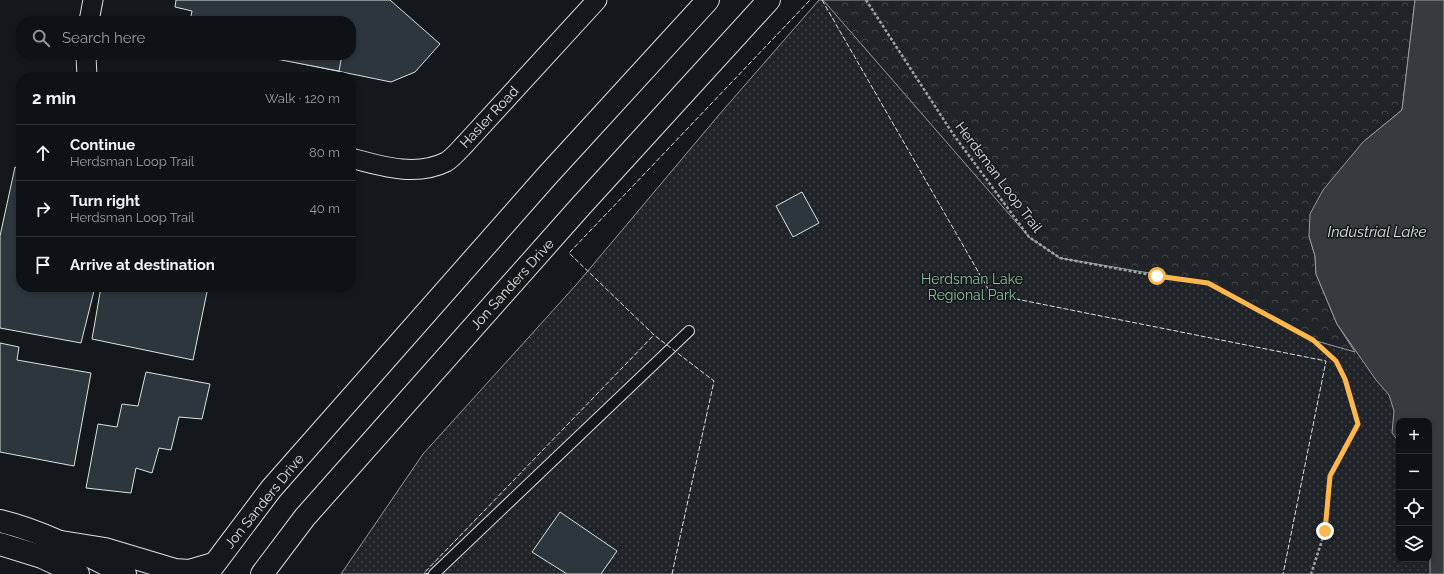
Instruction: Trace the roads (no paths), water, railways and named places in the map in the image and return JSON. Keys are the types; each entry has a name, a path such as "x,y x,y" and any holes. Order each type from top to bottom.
{"main road":[{"name":"Jon Sanders Drive","path":"210,569 271,489 546,177 708,0"},
{"name":"Jon Sanders Drive","path":"262,574 310,512 575,213 769,0"},
{"path":"0,521 18,525 56,541 86,554 125,574"},
{"path":"56,541 105,549 175,570 189,572 210,569"},
{"path":"0,544 42,556 78,574"}],"street":[{"path":"90,16 93,0"},
{"name":"Hasler Road","path":"356,159 391,168 423,169 447,162 597,0"},
{"path":"86,60 87,72"}],"lane":[{"path":"434,574 689,331"}],"water":[{"name":"Industrial Lake","path":"1415,0 1444,0 1444,574 1430,574 1430,562 1432,562 1432,418 1396,418 1396,438 1392,433 1394,411 1389,395 1376,380 1337,324 1316,274 1315,256 1309,236 1310,214 1323,190 1363,142 1402,110"}],"park label":[{"name":"Herdsman Lake Regional Park","path":"972,288"}]}
